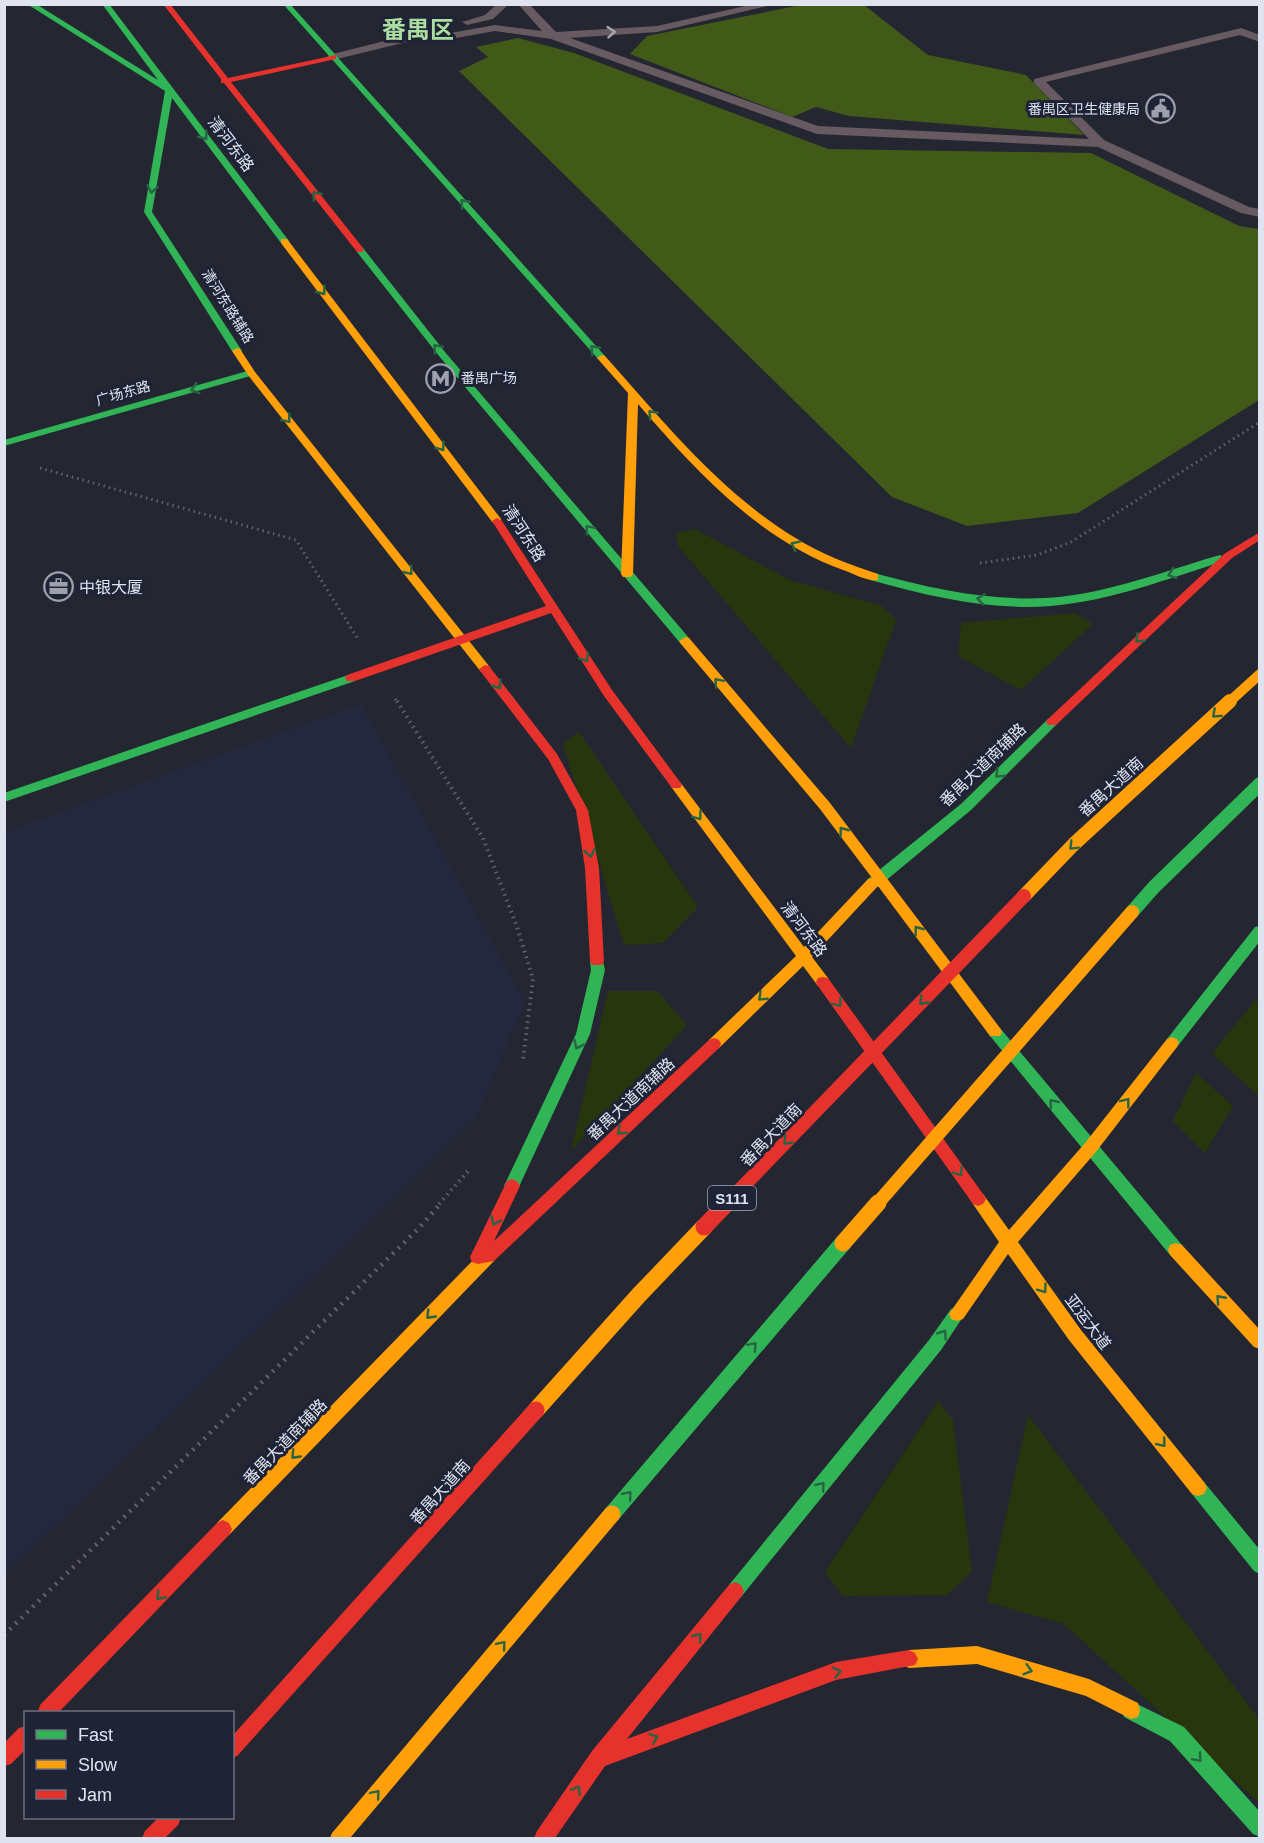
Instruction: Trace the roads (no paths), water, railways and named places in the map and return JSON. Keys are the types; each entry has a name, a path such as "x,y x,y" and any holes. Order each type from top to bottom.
{"main road":[{"path":"30,4 169,90"},
{"name":"清河东路","path":"105,4 498,521 608,693 901,1090"},
{"name":"清河东路","path":"166,4 224,81 435,345 825,806 978,1011 1090,1148"},
{"path":"286,4 714,483 745,512 779,537 827,561 873,578 927,591 990,600 1051,603 1110,593 1228,556"},
{"path":"224,81 333,57"},
{"name":"清河东路辅路","path":"169,90 148,212 251,373 553,757 582,810 592,868 598,970 583,1034 471,1272"},
{"name":"广场东路","path":"4,443 251,373"},
{"path":"627,574 633,392"},
{"name":"番禺大道南辅路","path":"49,1711 471,1272 804,956 879,878 966,807 1070,704 1228,556 1260,535"},
{"path":"4,798 553,608"},
{"name":"番禺大道南","path":"234,1747 638,1296 1074,844 1260,674"},
{"path":"339,1839 749,1352 1154,887 1260,784"},
{"path":"544,1839 599,1758 935,1345 1008,1242 1090,1148 1260,931"},
{"name":"亚运大道","path":"901,1090 1076,1335 1260,1565"},
{"path":"1090,1148 1165,1238 1260,1342"},
{"path":"599,1758 836,1671 914,1658 977,1655 1089,1688 1177,1734 1260,1827"},
{"path":"4,1757 24,1737"},
{"path":"152,1839 170,1819"}],"lane":[{"path":"333,57 489,17 504,4"},
{"path":"523,4 553,36 817,130 1100,143"},
{"path":"425,35 456,34 495,28 553,36 657,29 766,5"},
{"path":"1260,39 1240,31 1038,81 1100,143 1245,210 1260,213"}],"place":[{"name":"番禺区卫生健康局","path":"1161,109"},
{"name":"番禺广场","path":"440,378"},
{"name":"中银大厦","path":"58,587"}],"district":[{"name":"番禺区","path":"418,29"}]}
